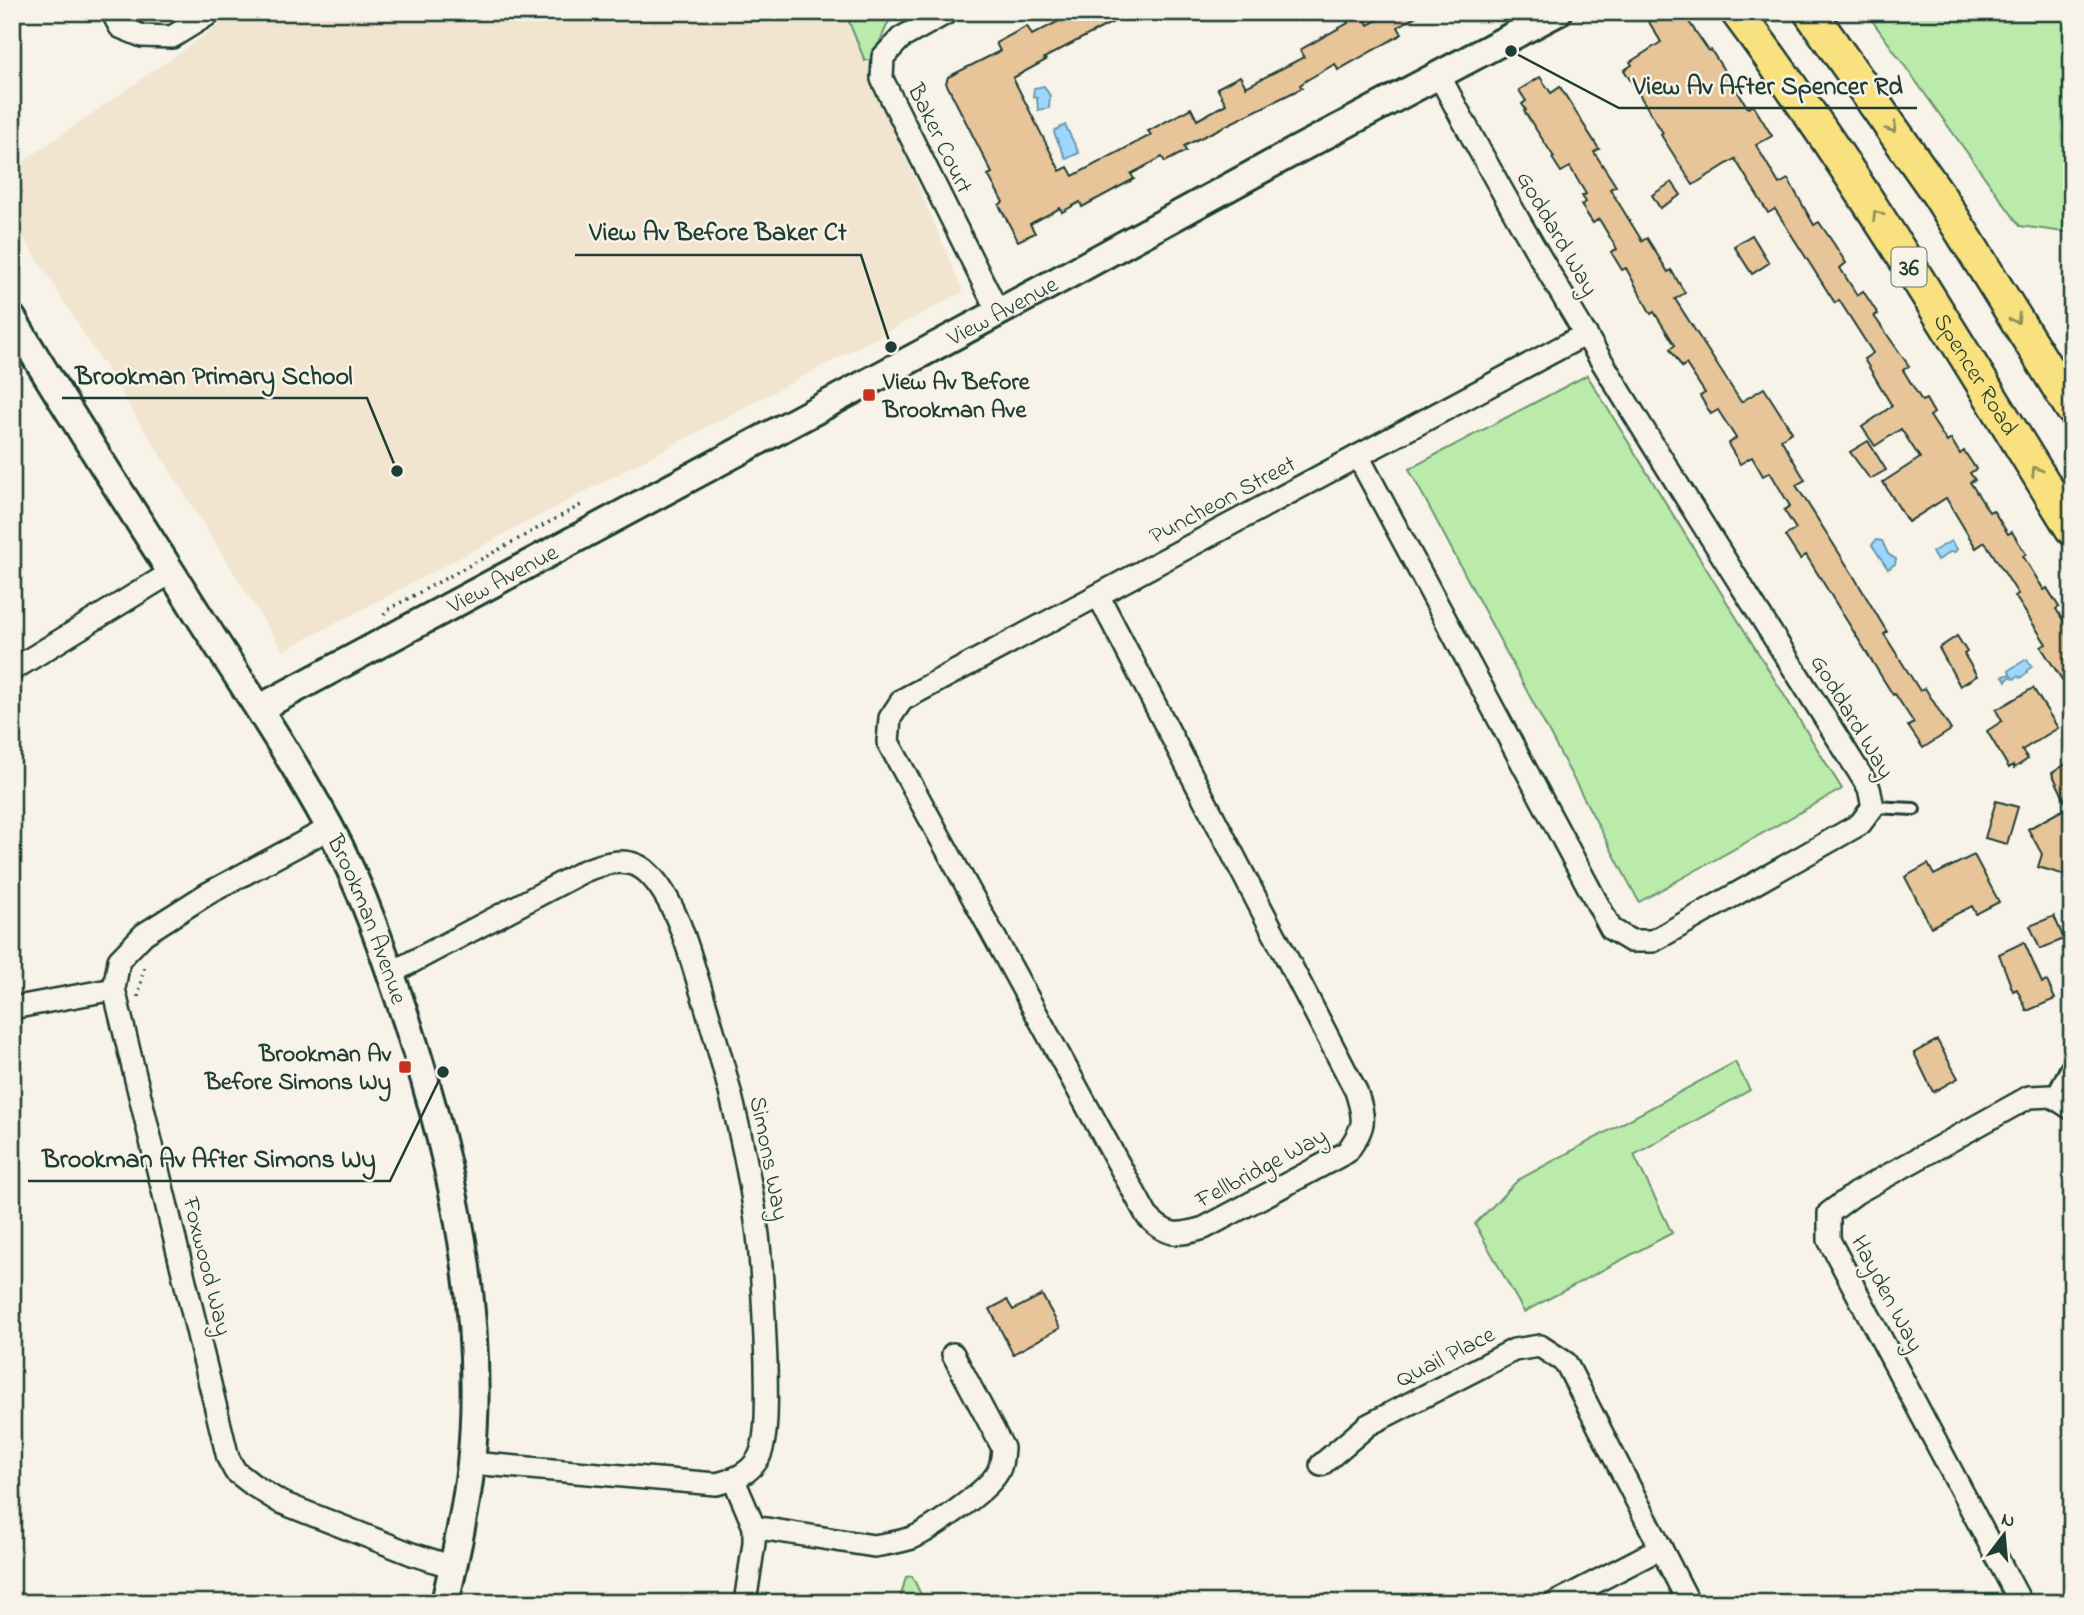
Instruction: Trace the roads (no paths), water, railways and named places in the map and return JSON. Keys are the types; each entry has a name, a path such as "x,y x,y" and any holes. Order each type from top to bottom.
{"main road":[{"name":"Spencer Road","path":"1737,12 1796,91 1858,184 2072,529"},
{"path":"1810,12 1938,194 2072,409"}],"street":[{"path":"112,12 120,27 142,36 172,37 212,12"},
{"name":"Baker Court","path":"948,12 901,38 883,57 882,79 998,312"},
{"name":"View Avenue","path":"260,708 1295,150 1558,12"},
{"name":"Goddard Way","path":"1358,456 1611,929 1631,941 1653,941 1860,824 1873,807 1869,788 1586,334 1439,75"},
{"name":"Brookman Avenue","path":"14,324 260,708 330,828 359,891 391,973 434,1110 460,1225 469,1286 473,1351 471,1463 445,1603"},
{"name":"Puncheon Street","path":"890,718 902,700 1586,334"},
{"path":"12,670 172,572"},
{"name":"Fellbridge Way","path":"890,718 888,742 1147,1216 1161,1230 1180,1235 1204,1228 1347,1152 1361,1132 1363,1113 1356,1091 1098,595"},
{"path":"12,1008 116,997 120,960 144,934 207,894 330,828"},
{"name":"Simons Way","path":"391,973 584,871 607,862 627,863 647,871 661,889 683,933 718,1042 742,1140 758,1235 764,1302 767,1395 764,1436 760,1455 750,1470 734,1480"},
{"name":"Foxwood Way","path":"116,997 228,1458 235,1471 281,1502 412,1554 453,1567"},
{"path":"2052,1096 2072,1109"},
{"name":"Hayden Way","path":"2021,1603 1829,1240 1829,1213 1856,1193 2029,1097 2052,1096"},
{"name":"Quail Place","path":"1321,1465 1368,1425 1514,1350 1540,1346 1566,1363 1689,1603"},
{"path":"754,1527 874,1546 892,1544 932,1528 987,1486 1002,1462 1003,1448 953,1354"},
{"path":"471,1463 716,1484 734,1480 754,1527 745,1603"},
{"path":"1556,1603 1661,1548"}],"lane":[{"path":"1873,807 1914,809"},
{"path":"2052,1096 2067,1066"}],"water":[{"path":"1044,86 1050,96 1049,108 1038,110 1037,98 1033,97 1034,88"},
{"path":"1065,125 1079,153 1066,159 1054,133"},
{"path":"1876,540 1882,541 1888,554 1896,559 1895,564 1888,569 1872,545"},
{"path":"1951,541 1957,549 1955,552 1950,552 1937,561 1932,552"},
{"path":"2027,659 2032,667 2027,673 2020,678 2018,676 2014,679 2011,676 2006,681 2003,676 2010,674 2009,670"}],"waterway":[{"path":"1902,14 1910,12"}],"place":[{"name":"View Av After Spencer Rd","path":"1511,51"},
{"name":"View Av Before Baker Ct","path":"891,347"},
{"name":"View Av Before Brookman Ave","path":"869,395"},
{"name":"Brookman Primary School","path":"397,471"},
{"name":"Brookman Av Before Simons Wy","path":"405,1067"},
{"name":"Brookman Av After Simons Wy","path":"443,1072"}]}
